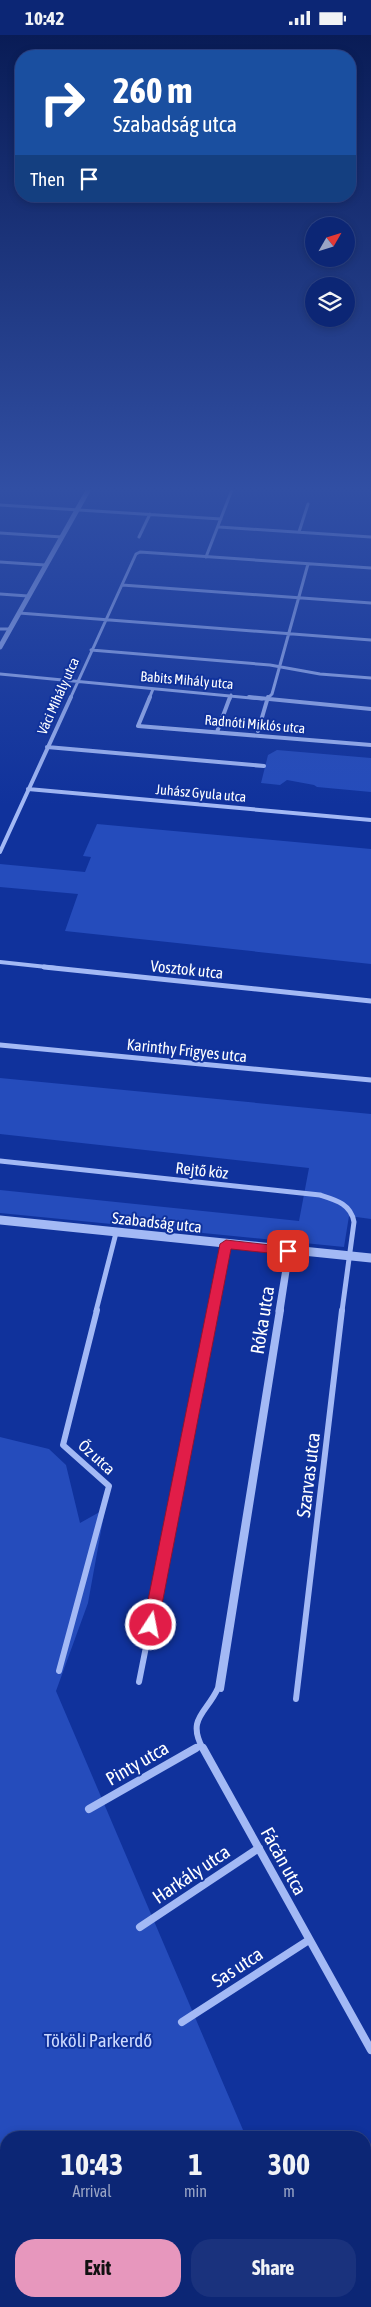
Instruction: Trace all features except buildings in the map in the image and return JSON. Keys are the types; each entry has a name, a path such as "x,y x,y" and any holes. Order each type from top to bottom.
{"street":[{"path":"0,647 30,593"},
{"name":"Váci Mihály utca","path":"0,852 76,681 118,593"},
{"path":"231,593 371,603"},
{"path":"258,731 267,698 272,693 280,667 299,593"},
{"path":"0,595 28,596"},
{"path":"20,613 371,640"},
{"path":"0,629 10,629"},
{"path":"91,650 270,665 320,674 371,679"},
{"name":"Babits Mihály utca","path":"0,674 267,698 274,702 371,709"},
{"name":"Radnóti Miklós utca","path":"153,689 138,726 371,745"},
{"path":"217,732 231,695"},
{"path":"47,747 264,766"},
{"name":"Juhász Gyula utca","path":"28,789 371,820"},
{"name":"Vosztok utca","path":"0,962 371,1001"},
{"name":"Karinthy Frigyes utca","path":"0,1045 371,1081"},
{"name":"Rejtő köz","path":"0,1161 320,1195 340,1201 352,1211 355,1221 349,1255"},
{"name":"Szabadság utca","path":"0,1220 371,1258"},
{"name":"Őz utca","path":"59,1671 109,1485 63,1445 116,1233"},
{"path":"139,1682 226,1244"},
{"name":"Róka utca","path":"218,1689 221,1689 290,1251 288,1251"},
{"name":"Szarvas utca","path":"296,1699 349,1255"},
{"name":"Fácán utca","path":"218,1689 210,1705 200,1711 196,1720 201,1745 371,2050"},
{"name":"Pinty utca","path":"89,1809 201,1745"},
{"name":"Harkály utca","path":"140,1927 259,1848"},
{"name":"Sas utca","path":"182,2022 309,1940"}],"green space":[{"path":"277,750 371,758 371,792 317,787 287,780 280,785 261,783 268,755"},
{"path":"97,824 371,849 371,964 65,931 78,894 0,887 0,864 85,872 91,857 83,856"},
{"path":"0,1078 371,1114 371,1219 349,1216 344,1247 0,1213 0,1190 299,1221 309,1168 0,1134"},
{"name":"Tököli Parkerdő","path":"0,1437 49,1449 66,1465 80,1523 105,1509 88,1603 56,1691 243,2131 0,2131"}],"route":[{"path":"151,1625 226,1244 288,1251"}]}
